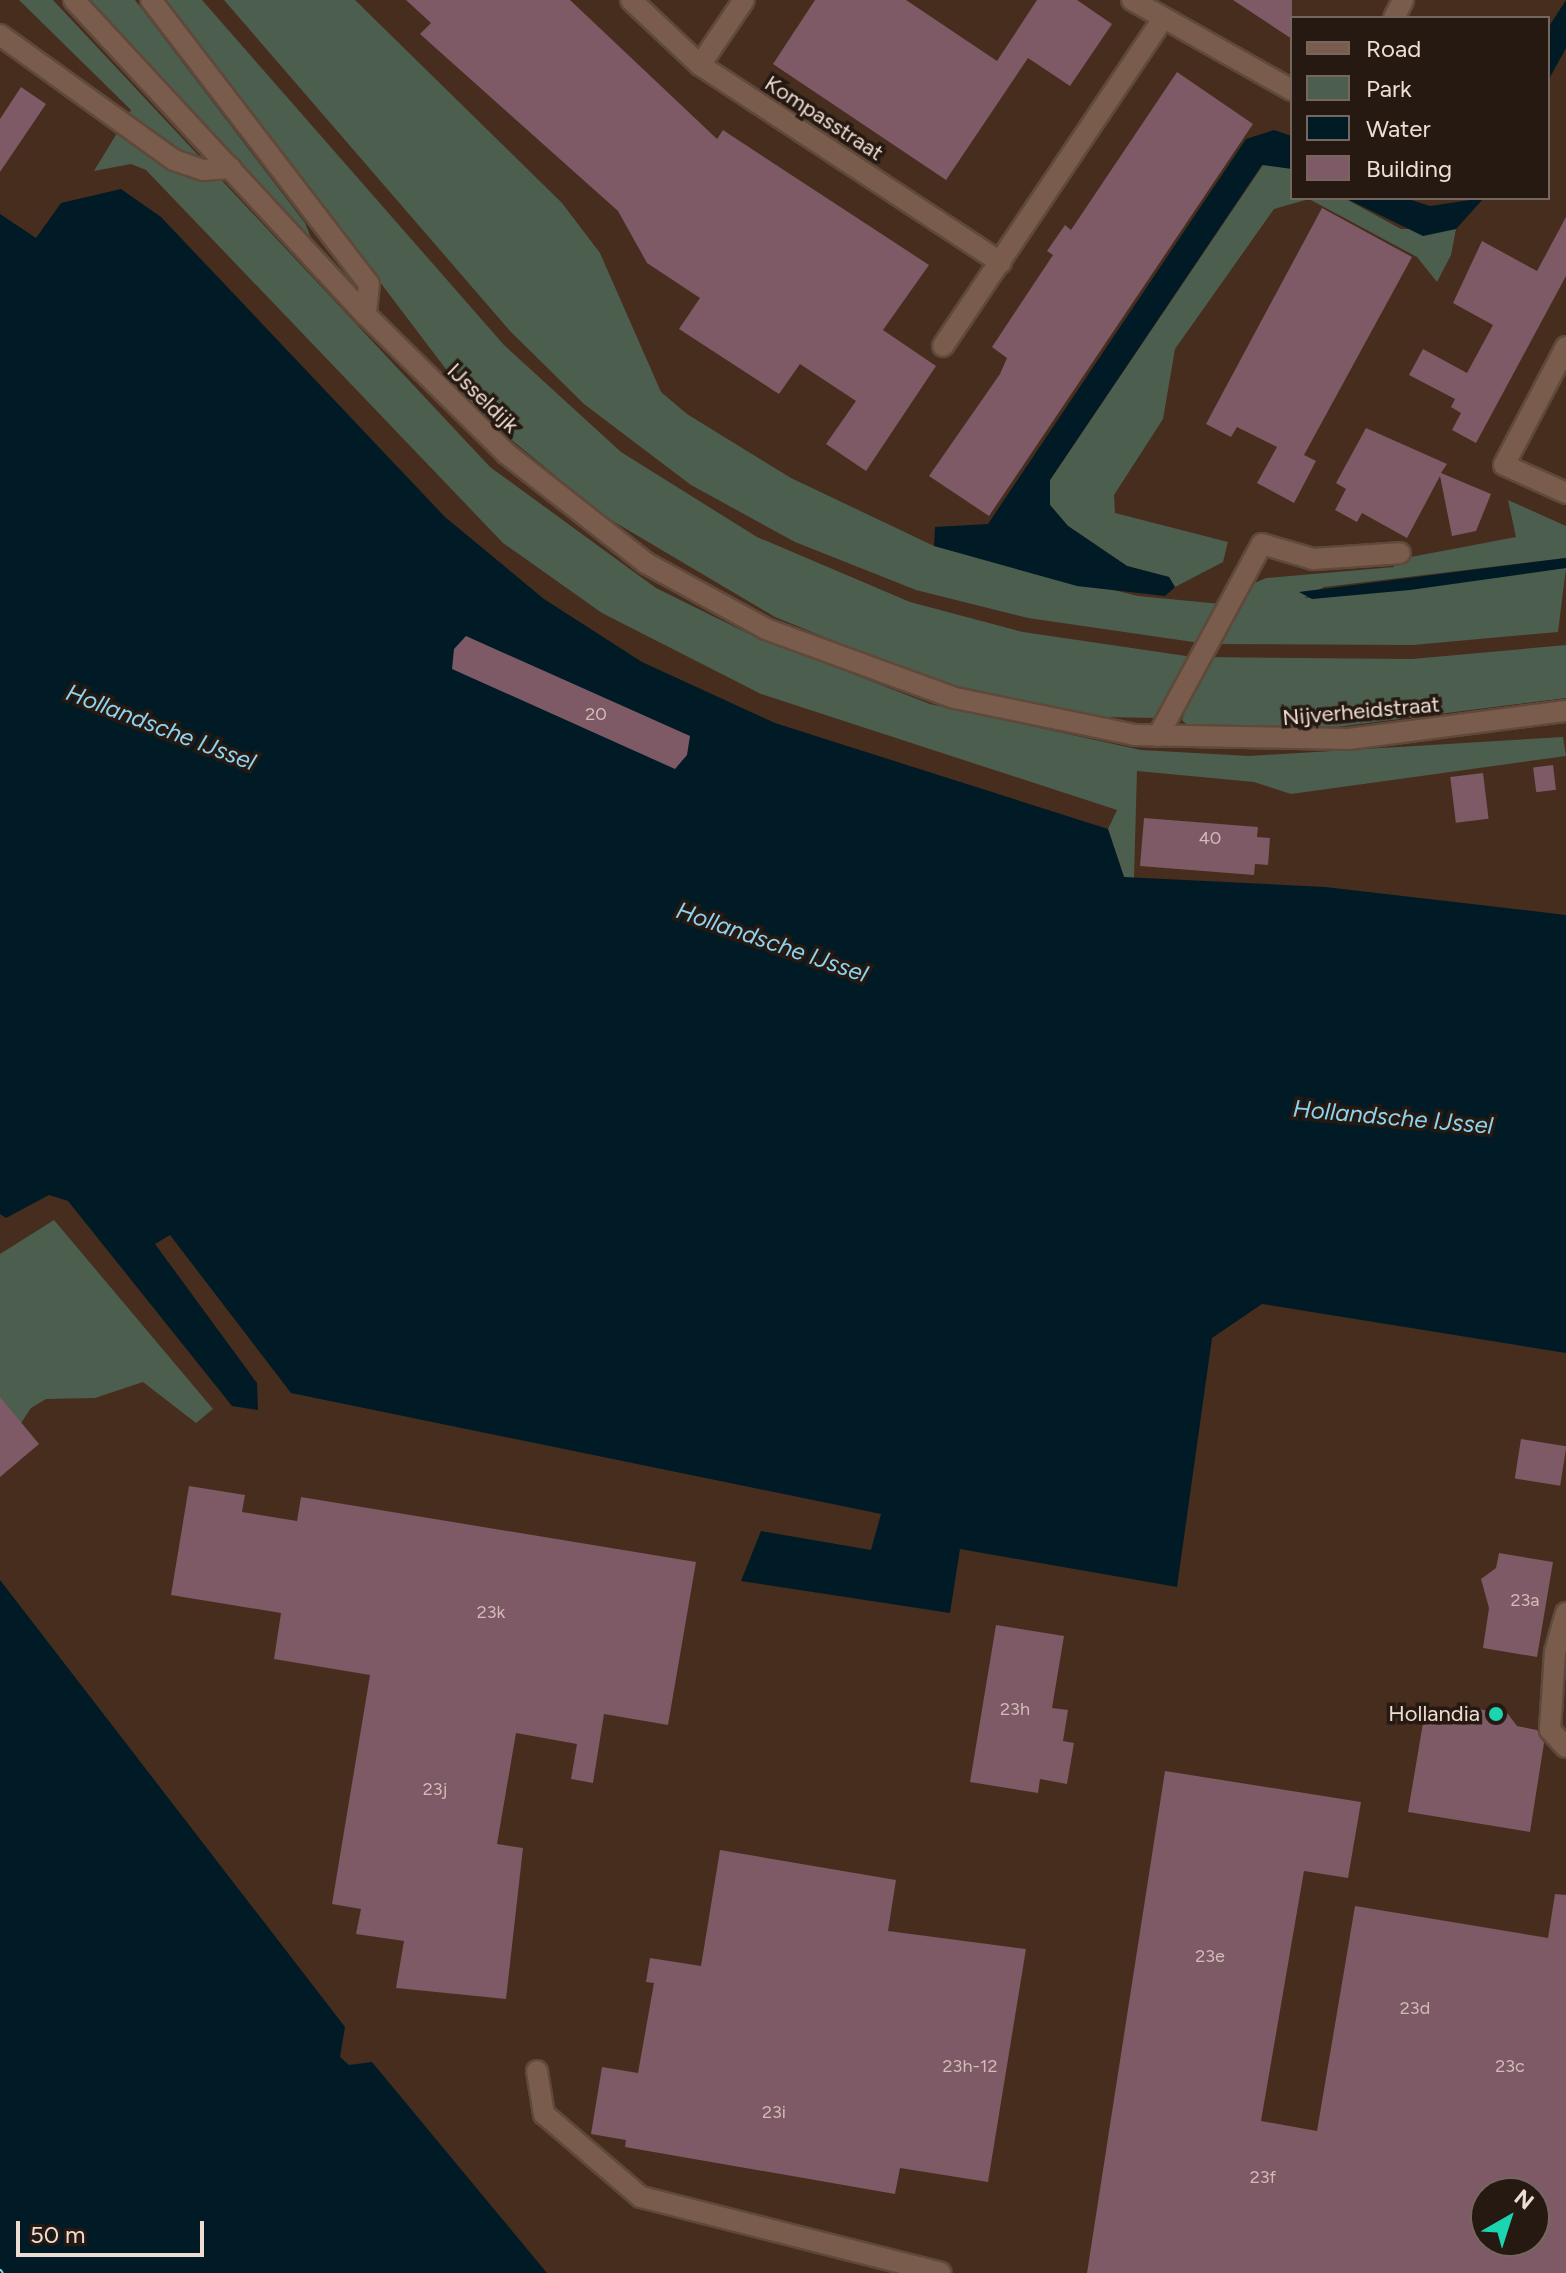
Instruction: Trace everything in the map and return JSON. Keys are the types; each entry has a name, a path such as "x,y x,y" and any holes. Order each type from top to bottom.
{"street":[{"name":"IJsseldijk","path":"74,0 366,315 507,454 646,563 813,649 955,698"},
{"path":"151,0 369,284 366,315"},
{"name":"Kompasstraat","path":"631,0 700,65 1001,263"},
{"path":"700,65 744,0"},
{"path":"1132,0 1162,20 1290,89"},
{"path":"943,346 1162,20"},
{"path":"0,35 174,160 203,170 231,168"},
{"path":"1566,347 1504,465 1566,493"},
{"path":"1158,736 1262,544 1313,559 1400,553"},
{"name":"Nijverheidstraat","path":"955,698 1158,736 1349,739 1566,711"},
{"path":"1566,1613 1555,1652 1550,1730 1566,1747"},
{"path":"537,2071 544,2114 641,2197 941,2273"}],"green space":[{"path":"19,0 53,0 490,467 656,588 747,633 930,704 1141,750 1249,756 1563,737 1566,756 1291,794 1254,782 1137,771 1134,878 1124,877 1108,829 1117,810 761,694 602,613 503,543 146,170 131,164 94,171 131,110"},
{"path":"87,0 135,0 305,223 314,245"},
{"path":"166,0 202,0 504,345 621,452 757,537 910,602 1023,632 1193,657 1157,718 1102,717 930,680 775,617 606,517 480,414"},
{"path":"224,0 355,0 562,203 600,253 661,392 687,414 791,478 934,546 1138,596 1221,604 1200,643 1028,618 916,590 795,542 691,485 584,404 510,331"},
{"path":"1272,161 1290,168 1290,200 1306,200 1274,209 1175,349 1163,419 1114,495 1115,513 1228,542 1223,562 1175,587 1169,577 1127,566 1068,526 1050,505 1050,480 1263,165"},
{"path":"1311,200 1348,200 1401,229 1456,229 1451,255 1437,282 1417,257"},
{"path":"1508,500 1566,526 1566,558 1324,587 1304,598 1566,568 1558,632 1413,645 1211,644 1250,585 1266,578 1394,567 1395,560 1516,537"},
{"path":"1566,645 1566,698 1336,727 1189,727 1182,720 1205,657 1412,659"},
{"path":"54,1220 213,1409 196,1423 143,1382 95,1398 46,1399 31,1408 0,1455 0,1254"}],"water":[{"path":"1566,0 1566,48 1550,77 1550,25"},
{"path":"1274,130 1290,135 1290,169 1262,165 1050,480 1050,505 1068,526 1127,566 1169,577 1175,587 1165,596 1077,586 934,546 935,527 988,524 1246,139"},
{"name":"Hollandsche IJssel","path":"121,189 161,217 445,517 544,599 642,662 775,723 1108,829 1124,877 1325,887 1566,915 1566,1353 1262,1304 1212,1338 1177,1587 960,1549 950,1613 741,1581 761,1531 871,1550 881,1514 291,1393 170,1235 155,1244 257,1383 258,1410 232,1406 68,1201 49,1195 6,1218 0,1214 0,214 36,238 61,203"},
{"path":"1349,200 1411,200 1430,206 1482,200 1456,229 1423,236"},
{"path":"1566,558 1566,568 1410,590 1312,599 1299,592"},
{"path":"0,1580 345,2027 340,2057 349,2065 372,2062 547,2273 0,2273"}],"building":[{"path":"406,0 570,0 717,139 723,130 929,265 883,330 936,366 866,471 826,444 856,401 800,364 779,394 679,329 700,298 647,263 618,211 420,34 431,23"},
{"path":"815,0 906,0 997,61 1037,0 1077,0 1112,24 1070,86 1028,58 946,180 773,64"},
{"path":"1233,0 1292,0 1290,38"},
{"path":"1177,72 1253,124 989,516 929,476 1000,374 1007,358 992,347 1053,255 1047,251 1065,225 1071,230"},
{"path":"21,87 46,104 0,172 0,119"},
{"path":"1322,208 1412,257 1304,455 1316,461 1294,503 1257,483 1277,447 1237,427 1231,437 1206,424"},
{"path":"1566,217 1566,276 1476,443 1452,430 1461,413 1451,407 1455,399 1409,375 1423,349 1467,373 1493,325 1453,303 1482,241 1537,271"},
{"path":"1366,428 1447,464 1441,473 1491,494 1476,531 1452,536 1440,476 1407,538 1362,513 1357,522 1335,510 1346,489 1336,483"},
{"path":"466,636 690,736 687,755 675,769 452,669 454,649"},
{"path":"1553,765 1556,790 1536,792 1533,767"},
{"path":"1483,773 1489,819 1456,823 1450,777"},
{"path":"1144,818 1258,827 1257,837 1270,838 1268,865 1255,864 1254,875 1140,866"},
{"path":"0,1397 39,1444 0,1477"},
{"path":"1521,1439 1566,1446 1560,1486 1515,1479"},
{"path":"189,1486 245,1495 242,1512 297,1521 301,1497 696,1562 668,1725 604,1714 593,1783 571,1779 577,1744 516,1733 497,1844 523,1848 506,1999 396,1988 404,1941 356,1934 361,1909 332,1904 370,1675 274,1659 281,1613 171,1595"},
{"path":"1499,1553 1553,1562 1537,1657 1483,1648 1489,1608 1481,1579 1496,1568"},
{"path":"996,1625 1064,1636 1052,1708 1068,1710 1063,1741 1074,1743 1067,1784 1040,1779 1038,1793 970,1782"},
{"path":"1466,1707 1508,1714 1517,1726 1537,1730 1544,1743 1530,1832 1408,1812 1425,1711 1464,1718"},
{"path":"1165,1771 1361,1802 1348,1878 1304,1871 1261,2121 1317,2131 1355,1906 1548,1938 1555,1894 1566,1895 1566,2273 1087,2273"},
{"path":"720,1850 896,1880 888,1931 1026,1949 988,2182 900,2168 895,2194 625,2147 626,2140 591,2134 602,2067 638,2073 654,1983 646,1982 650,1958 701,1966"}],"ferry route":[{"path":"0,2269 3,2273"}],"place":[{"name":"Hollandia","path":"1496,1714"}]}
